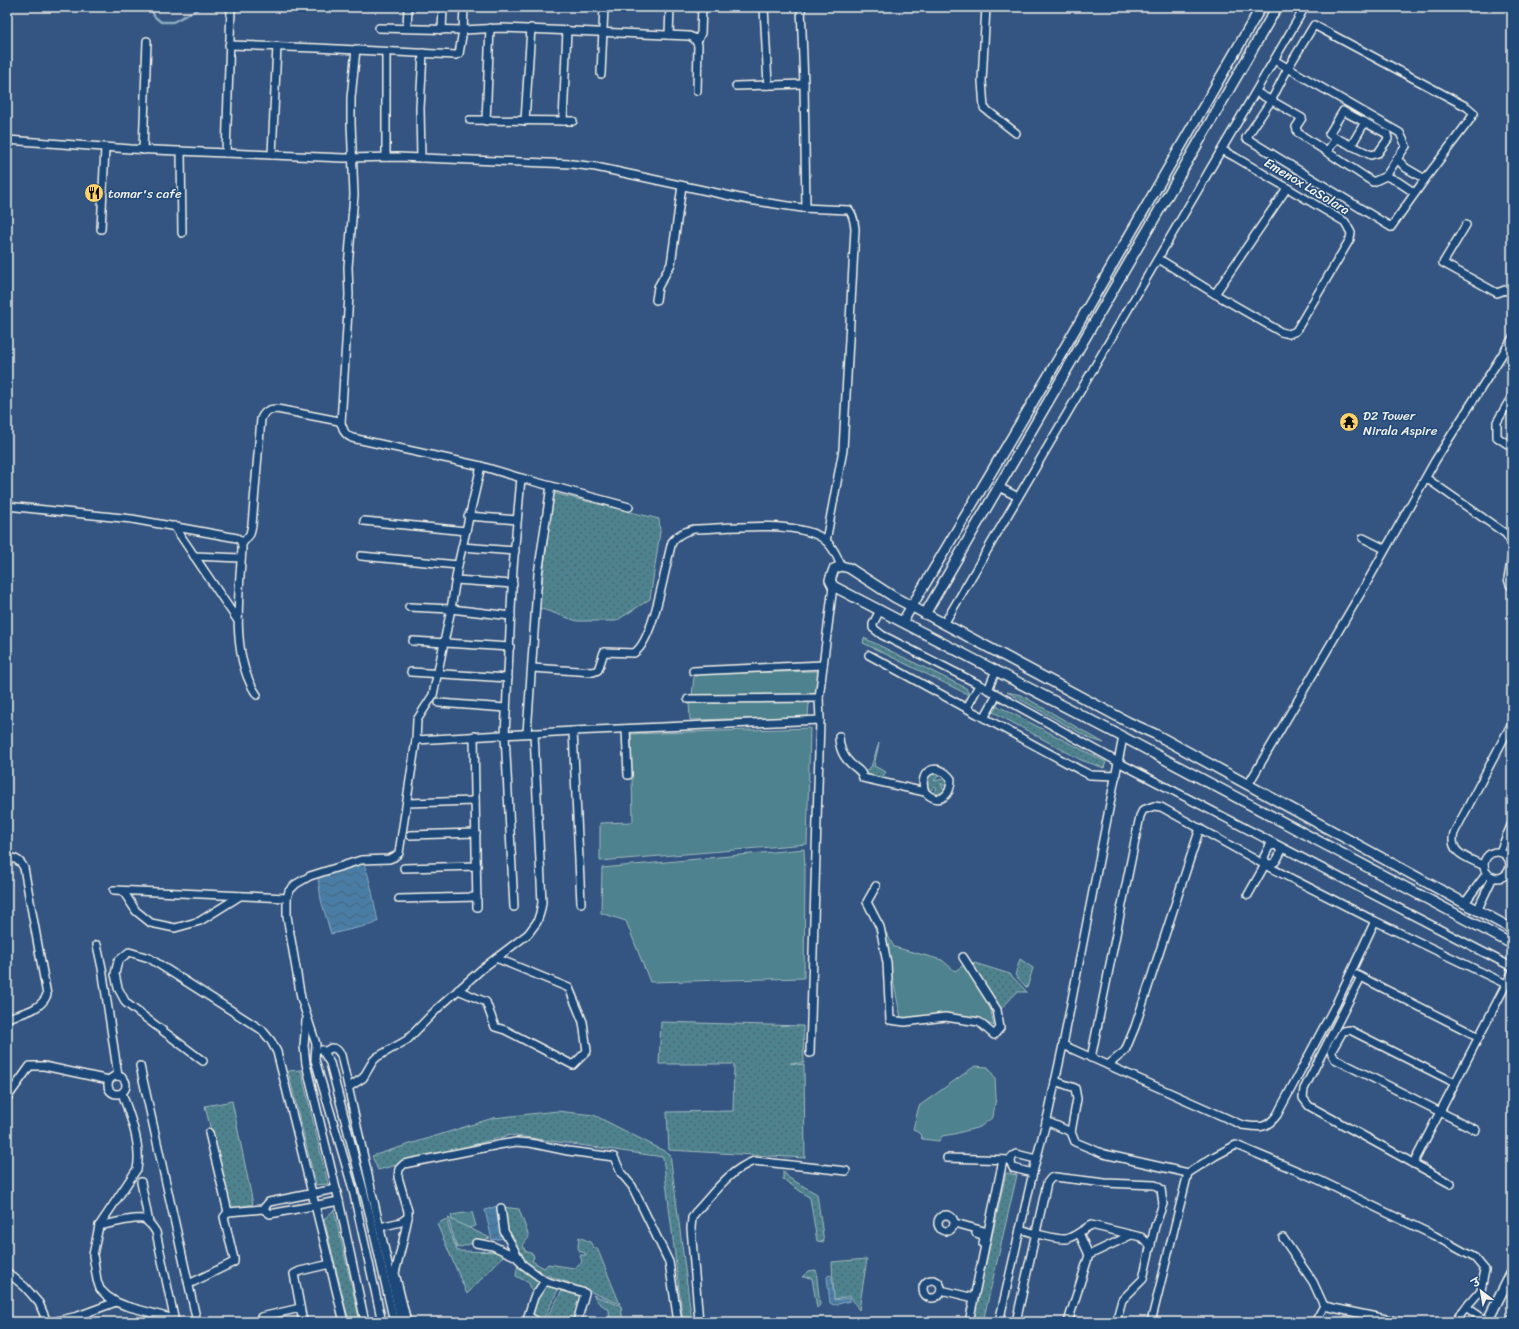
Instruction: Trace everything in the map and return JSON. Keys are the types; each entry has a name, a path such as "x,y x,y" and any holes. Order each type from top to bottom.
{"street":[{"path":"407,28 408,7"},
{"path":"442,30 443,7"},
{"path":"229,45 356,49 451,55 459,54 464,30 464,7"},
{"path":"601,74 604,7"},
{"path":"669,35 670,7"},
{"path":"697,91 697,42 701,33 702,7"},
{"path":"764,7 768,85"},
{"path":"801,7 806,208"},
{"path":"986,7 982,81 984,108 1016,133"},
{"path":"903,621 1057,362 1261,7"},
{"path":"925,614 1278,7"},
{"path":"944,624 1159,259 1305,7"},
{"path":"226,153 231,9"},
{"path":"1314,25 1472,110 1474,113 1414,193 1391,227 1246,138 1271,101 1288,68 1314,25"},
{"path":"379,28 442,30 531,28 690,36 697,42"},
{"path":"486,120 490,28"},
{"path":"525,121 531,28"},
{"path":"563,121 567,30"},
{"path":"143,150 147,41"},
{"path":"272,155 277,46"},
{"path":"356,49 351,98 354,195 348,267 349,295 341,423 343,431 347,436 352,438 481,466 629,507"},
{"path":"386,52 386,157"},
{"path":"421,158 420,108 423,53"},
{"path":"1256,92 1302,118 1296,127 1298,132 1373,182 1386,176 1406,146 1400,133 1323,87 1274,60"},
{"path":"736,86 804,84"},
{"path":"1343,111 1387,134 1388,139 1378,153 1371,155 1336,138 1329,134 1343,111"},
{"path":"470,120 573,121"},
{"path":"1352,146 1366,122"},
{"path":"1327,152 1336,138"},
{"path":"7,140 143,150 572,164 602,168 749,200 806,208 849,210 854,219 855,229 842,450 826,541"},
{"path":"101,229 105,148"},
{"name":"Emenox LaSolara","path":"1215,294 1290,334 1296,331 1350,239 1351,233 1345,222 1222,150"},
{"path":"181,151 182,234"},
{"path":"1396,159 1406,168 1425,179"},
{"path":"1386,176 1397,181 1414,193"},
{"path":"656,300 658,287 671,264 682,186"},
{"path":"1159,259 1215,294 1287,188"},
{"path":"1466,225 1443,262 1497,293 1509,292"},
{"path":"1248,785 1426,478 1512,339"},
{"path":"1512,396 1497,422 1497,437 1512,446"},
{"path":"256,695 250,685 242,656 238,639 238,621 242,544 250,534 252,525 261,419 263,414 271,409 277,409 335,420 341,423"},
{"path":"382,1322 352,1186 315,1060 316,1044 301,998 287,916 287,898 289,891 296,884 310,876 361,860 389,859 399,853 416,740 417,720 432,695 451,610 468,516 481,466"},
{"path":"514,907 505,735 511,616 521,478"},
{"path":"1426,478 1506,534 1512,543"},
{"path":"349,1087 363,1078 377,1057 407,1040 458,990 496,958 528,934 537,922 542,903 531,733 532,668 538,574 551,486"},
{"path":"999,487 1018,497"},
{"path":"7,506 132,519 237,538 242,544"},
{"path":"468,516 518,520"},
{"path":"364,521 466,531"},
{"path":"174,526 238,621"},
{"path":"532,668 593,672 598,670 604,652 634,652 638,650 650,626 657,606 672,542 677,536 684,532 694,529 764,527 800,530 818,535 826,541 836,551 841,566"},
{"path":"1363,538 1385,549"},
{"path":"462,547 515,552"},
{"path":"194,556 241,558"},
{"path":"360,556 458,565"},
{"path":"1512,556 1508,579 1510,585 1512,586"},
{"path":"810,1054 820,720 819,698 833,586 830,580 834,569 841,566 849,568 911,607 1128,722 1156,734 1512,929"},
{"path":"456,580 513,584"},
{"path":"833,586 996,670 1512,944"},
{"path":"409,607 511,616"},
{"path":"880,610 873,624 873,628 875,630 998,695 1118,762 1512,967"},
{"path":"414,641 510,647"},
{"path":"869,655 1085,773 1099,776 1116,776"},
{"path":"693,671 823,665"},
{"path":"988,690 996,670"},
{"path":"411,672 437,672 508,678"},
{"path":"967,708 979,685"},
{"path":"984,718 998,695"},
{"path":"688,699 819,698"},
{"path":"439,703 506,708"},
{"path":"416,740 531,733 820,720"},
{"path":"1493,878 1485,870 1458,852 1453,847 1452,841 1454,833 1512,722"},
{"path":"626,729 628,775"},
{"path":"573,731 581,903"},
{"path":"474,736 478,907"},
{"path":"839,736 841,752 849,762 862,772 863,778 925,792 930,798 938,799 947,795 951,787 951,779 946,772 940,769 929,771 926,773 923,781 925,792"},
{"path":"999,1322 1063,1045 1123,737"},
{"path":"407,803 475,801"},
{"path":"1091,1058 1140,816 1143,810 1154,806 1161,807 1265,864 1375,921 1506,984"},
{"path":"1500,852 1510,836 1512,823"},
{"path":"1315,840 1324,827"},
{"path":"1108,1065 1125,1051 1135,1027 1200,828"},
{"path":"410,835 476,833"},
{"path":"1248,895 1265,864 1264,857 1270,847 1273,845 1278,845"},
{"path":"1265,864 1276,862 1281,852 1278,845"},
{"path":"1464,904 1485,870 1484,862 1488,855 1500,852 1508,856 1511,864 1510,869 1505,875 1493,878"},
{"path":"7,857 21,862 24,868 47,995 44,1002 36,1008 7,1018"},
{"path":"404,868 477,866"},
{"path":"1477,911 1493,878"},
{"path":"876,886 867,902 880,928 886,963 890,1020 905,1022 945,1017 979,1022 994,1034 1000,1028 998,1010 963,957"},
{"path":"114,890 287,898"},
{"path":"123,891 136,911 151,924 175,928 200,921 241,896"},
{"path":"399,898 477,897"},
{"path":"1063,1045 1242,1125 1264,1127 1272,1123 1277,1115 1352,972 1375,921"},
{"path":"97,945 102,968 118,1076"},
{"path":"203,1061 126,1003 118,988 115,974 118,961 129,952 149,958 262,1030 271,1041 277,1052 344,1322"},
{"path":"458,990 486,1002 495,1027 505,1030 573,1065 587,1051 583,1022 570,988 496,958"},
{"path":"1352,972 1479,1037"},
{"path":"1413,1164 1512,973"},
{"path":"1361,977 1304,1089 1303,1098 1310,1106 1413,1164 1452,1184"},
{"path":"306,1016 304,1046 306,1064 339,1201 365,1322"},
{"path":"1455,1083 1350,1030 1343,1031 1331,1052 1335,1059 1476,1130"},
{"path":"316,1044 324,1052 330,1063 370,1216 394,1322"},
{"path":"324,1052 330,1048 338,1050 349,1087 401,1322"},
{"path":"7,1098 30,1066 44,1066 109,1080 115,1076 118,1076 124,1079 127,1085 125,1091 116,1095 110,1092 108,1086 109,1080"},
{"path":"140,1066 197,1322"},
{"path":"1055,1081 1075,1088 1077,1100 1071,1132 1075,1142 1104,1154 1188,1173"},
{"path":"99,1226 136,1219 149,1223 156,1232 174,1320 116,1302 100,1289 94,1267 93,1255 99,1226 137,1169 139,1161 132,1120 122,1093"},
{"path":"1046,1121 1071,1132"},
{"path":"209,1133 228,1212"},
{"path":"407,1322 395,1273 408,1216 408,1211 398,1177 399,1169 404,1164 516,1142 614,1157 621,1172 632,1186 669,1262 678,1322"},
{"path":"340,1146 351,1144"},
{"path":"1151,1322 1188,1173 1215,1156 1236,1146 1319,1180 1435,1236 1474,1258 1485,1270 1481,1290 1455,1322"},
{"path":"1033,1173 1014,1169 1010,1164 1013,1155 1016,1154 1036,1159"},
{"path":"946,1158 1011,1160"},
{"path":"964,1322 972,1297 988,1232 1003,1160"},
{"path":"700,1322 692,1241 692,1218 734,1171 744,1164 754,1161 846,1171"},
{"path":"1016,1322 1047,1183 1051,1178 1105,1183 1156,1185 1161,1189 1163,1204 1155,1226 1143,1279 1122,1300 1116,1322"},
{"path":"141,1182 149,1223"},
{"path":"263,1209 269,1202 335,1189"},
{"path":"189,1284 234,1262 224,1217 228,1212 263,1209 270,1214 339,1201"},
{"path":"501,1208 504,1231 522,1264"},
{"path":"380,1227 401,1222 408,1216"},
{"path":"955,1223 988,1232"},
{"path":"1020,1229 1066,1238 1079,1233 1091,1225 1141,1237 1151,1246"},
{"path":"969,1322 972,1297 984,1239 982,1235 976,1233"},
{"path":"1068,1322 1089,1255 1079,1233"},
{"path":"1089,1255 1131,1234"},
{"path":"1283,1238 1313,1282 1324,1306"},
{"path":"476,1243 493,1246 517,1257 522,1264 545,1281 585,1293 577,1322"},
{"path":"303,1322 294,1274 300,1271 330,1264"},
{"path":"7,1272 25,1287 39,1303 47,1322"},
{"path":"1466,1307 1488,1322 1512,1272"},
{"path":"538,1322 528,1316 534,1297 545,1281"},
{"path":"941,1290 972,1297"},
{"path":"52,1322 78,1316 116,1302"},
{"path":"1315,1322 1324,1306"},
{"path":"1324,1306 1400,1322"},
{"path":"260,1322 261,1317 300,1308"}],"green space":[{"path":"553,493 659,519 660,532 650,599 616,621 577,621 539,608"},
{"path":"864,638 966,688 969,695 863,643"},
{"path":"818,671 817,695 692,695 694,677 700,674"},
{"path":"1007,692 1021,695 1104,743 1091,739"},
{"path":"809,702 808,717 690,720 689,703"},
{"path":"996,705 1106,762 1104,768 1081,760 993,712"},
{"path":"810,728 807,844 600,861 600,823 633,822 631,734"},
{"path":"879,743 874,766 886,772 880,780 865,776 865,771 871,767"},
{"path":"940,771 947,774 937,777 934,781 948,778 949,790 941,783 945,794 938,798 930,796 937,788 935,786 928,793 925,779 929,773"},
{"path":"804,849 804,978 650,982 626,921 601,913 602,868"},
{"path":"881,923 894,947 942,960 955,971 964,965 983,992 990,1006 994,1026 975,1018 945,1015 901,1018"},
{"path":"1020,959 1033,968 1027,988 1015,975"},
{"path":"971,962 1010,974 1027,992 1017,992 1001,1009"},
{"path":"661,1022 803,1026 804,1063 790,1063 804,1065 805,1158 669,1150 667,1112 733,1111 734,1064 659,1064"},
{"path":"975,1066 988,1067 995,1078 996,1097 993,1117 980,1127 942,1136 939,1141 922,1139 920,1134 913,1129 919,1106"},
{"path":"301,1070 328,1184 316,1185 288,1071"},
{"path":"232,1101 253,1204 230,1209 205,1106"},
{"path":"557,1111 594,1115 670,1154 692,1322 683,1322 663,1157 510,1135 378,1170 372,1156 493,1118"},
{"path":"783,1171 789,1178 817,1194 824,1242 817,1241 810,1198 783,1179"},
{"path":"1006,1173 1017,1175 983,1322 973,1322"},
{"path":"502,1207 519,1209 529,1237 523,1245 525,1251 533,1254 534,1257 532,1261 544,1268 548,1264 574,1268 582,1262 580,1255 586,1255 585,1253 579,1251 579,1237 590,1242 594,1248 597,1248 620,1304 567,1282 532,1270 521,1258 506,1229"},
{"path":"334,1210 360,1322 349,1322 324,1219"},
{"path":"472,1212 476,1226 455,1231 451,1215"},
{"path":"448,1218 490,1238 457,1248"},
{"path":"446,1219 457,1251 507,1252 467,1294 437,1224"},
{"path":"867,1259 859,1310 850,1296 834,1299 832,1262"},
{"path":"518,1263 542,1282 533,1294 529,1283 516,1276"},
{"path":"816,1270 820,1305 817,1308 812,1278 802,1277 808,1271"},
{"path":"547,1283 559,1288 542,1322 529,1315 535,1300"},
{"path":"563,1289 584,1293 575,1322 544,1322"},
{"path":"593,1295 621,1306 623,1322 610,1322 609,1310 599,1303"}],"water":[{"path":"361,861 367,871 378,921 374,924 331,934 321,900 318,877"},
{"path":"497,1206 504,1238 492,1240 485,1210"},
{"path":"829,1275 832,1276 834,1300 850,1298 850,1301 834,1305 830,1303 827,1277"}],"waterway":[{"path":"151,7 154,16 161,22 173,22 202,7"}],"place":[{"name":"tomar's cafe","path":"94,193"},
{"name":"D2 Tower Nirala Aspire","path":"1349,422"}]}
